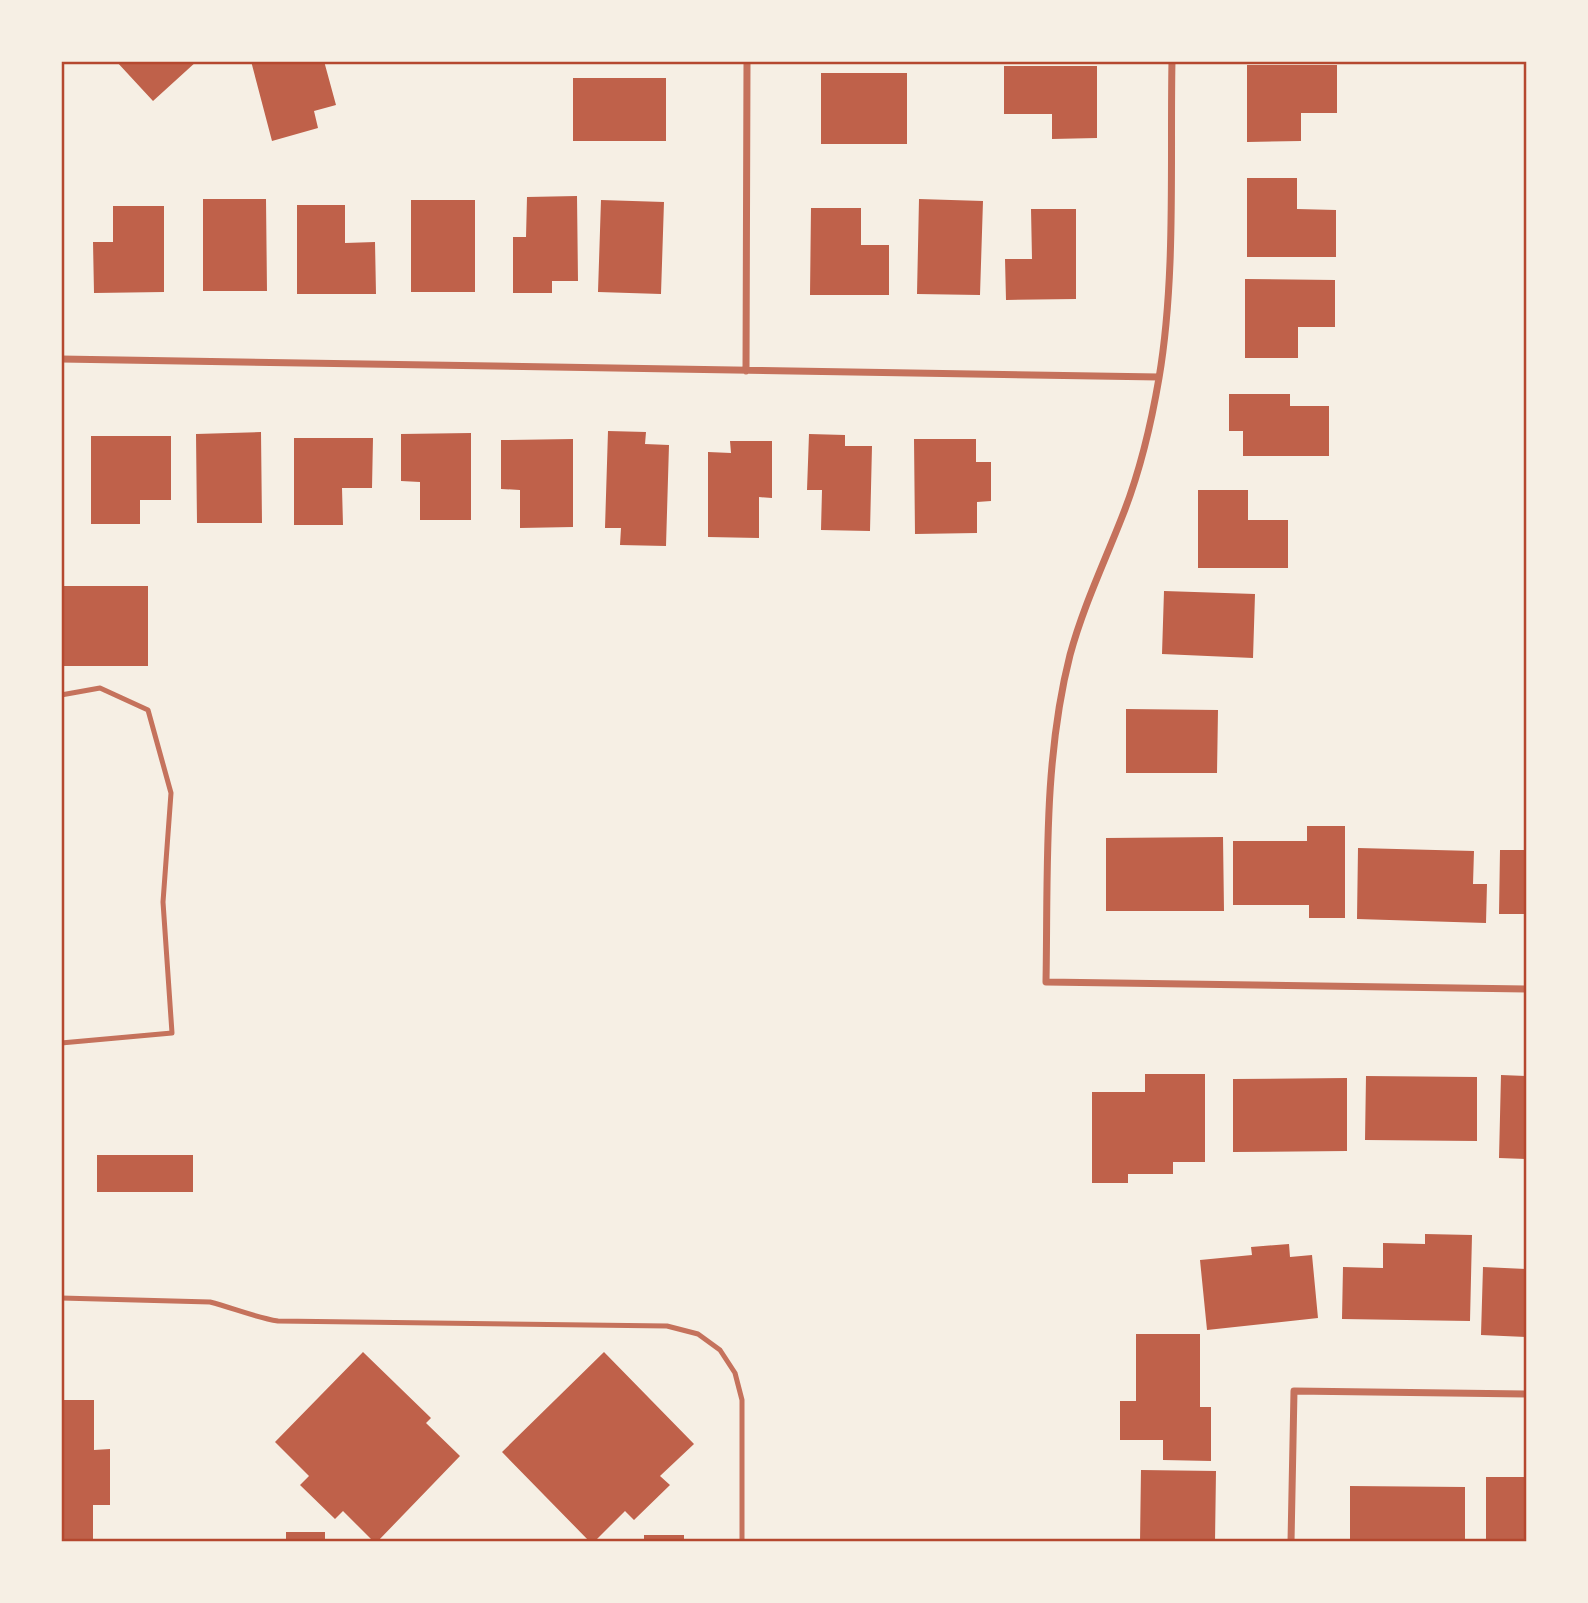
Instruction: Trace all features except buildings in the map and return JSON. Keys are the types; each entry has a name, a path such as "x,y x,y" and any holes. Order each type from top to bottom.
{"street":[{"path":"746,371 747,61"},
{"path":"1172,61 1169,266 1165,336 1159,377 1136,477 1087,603 1061,694 1050,779 1046,982 1527,989"},
{"path":"61,359 1159,377"},
{"path":"1291,1542 1294,1391 1527,1394"}],"lane":[{"path":"61,695 100,688 148,710 171,793 163,902 172,1034 61,1043"},
{"path":"61,1298 210,1302 252,1316 278,1321 667,1326 698,1334 720,1350 735,1374 742,1400 742,1542"}]}
